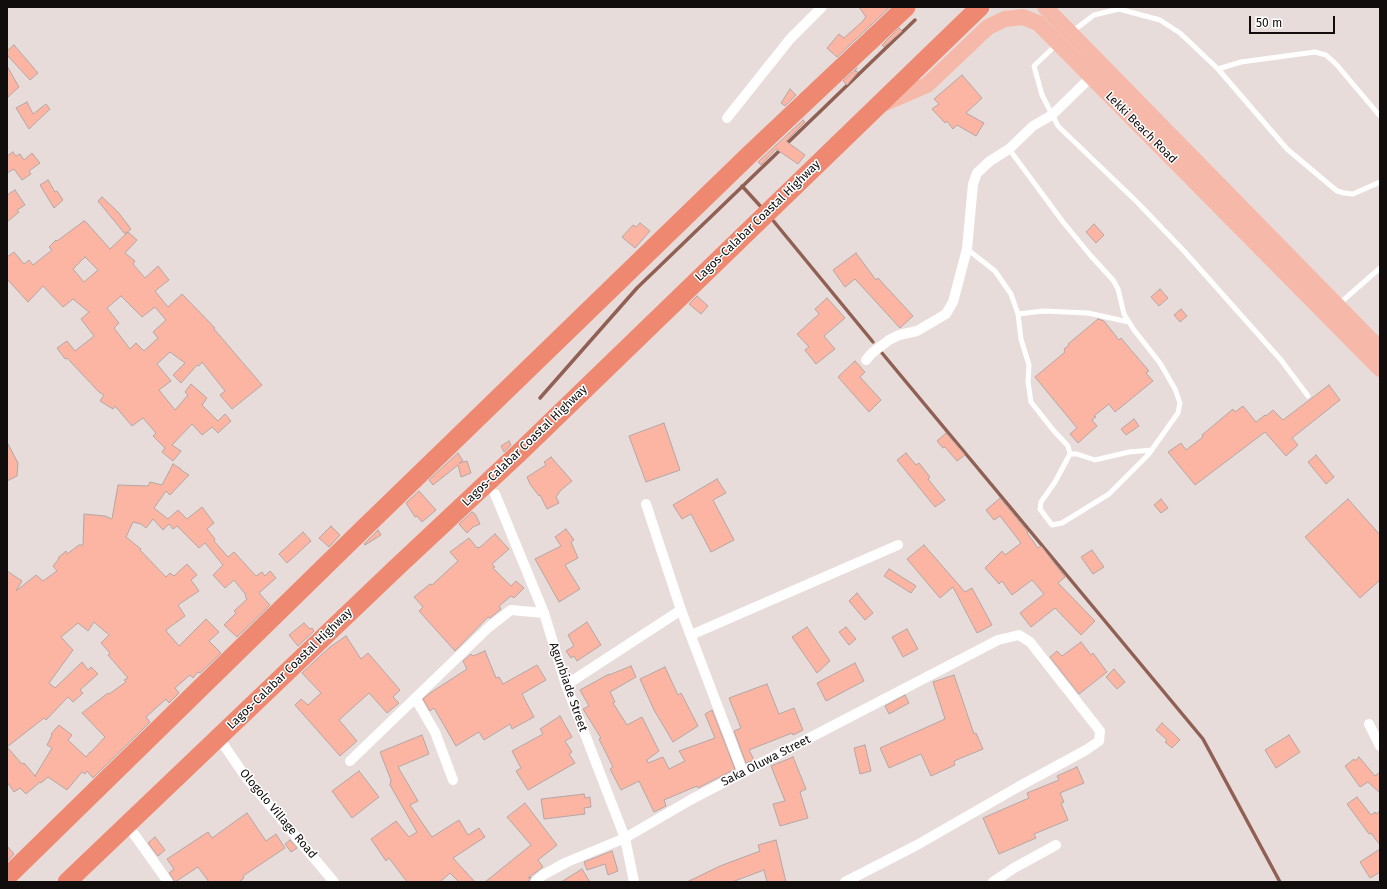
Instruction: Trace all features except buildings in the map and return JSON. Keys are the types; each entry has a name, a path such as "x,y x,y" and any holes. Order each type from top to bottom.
{"highway":[{"path":"7,877 348,543 759,145 906,7"},
{"name":"Lagos-Calabar Coastal Highway","path":"67,882 389,574 521,451 980,7"}],"main road":[{"name":"Lekki Beach Road","path":"1045,7 1091,77 1380,369"},
{"name":"Lekki Beach Road","path":"876,107 927,85 988,27 1005,19 1023,17 1038,23 1064,38 1380,349"}],"street":[{"path":"727,118 790,39 822,7"},
{"path":"866,360 872,353 889,340 899,335 917,331 946,314 954,302 967,249 973,184 977,173 990,161 1009,149 1033,126 1052,115 1091,77"},
{"name":"Agunbiade Street","path":"495,494 544,613 566,685 624,838 634,882"},
{"path":"646,504 691,635 743,773"},
{"path":"691,635 898,545"},
{"path":"350,761 489,627 511,610 544,613"},
{"path":"566,685 682,610"},
{"name":"Saka Oluwa Street","path":"535,882 567,862 624,838 743,773 998,640 1019,635 1030,642 1100,731 1099,741 1086,750 917,845 845,882"},
{"path":"415,698 435,732 453,780"},
{"path":"1369,724 1380,746"},
{"name":"Ologolo Village Road","path":"223,744 245,776 334,882"},
{"path":"134,834 168,882"},
{"path":"993,882 1014,868 1056,845"}],"lane":[{"path":"1308,396 1281,360 1184,250 1132,197 1058,126 1042,95 1034,66 1064,38 1094,15 1119,9 1160,20 1180,33 1218,69 1287,149 1337,190 1344,193 1353,194 1380,182"},
{"path":"1218,69 1241,62 1315,52 1326,55 1336,64 1380,116"},
{"path":"967,249 995,271 1011,294 1018,314 1022,339 1029,365 1028,382 1030,402 1054,432 1068,446 1070,454 1041,502 1040,509 1052,525 1062,523 1109,494 1148,455 1178,413 1180,404 1175,390 1160,363 1124,314 1118,289 1114,280 1091,256 1009,149"},
{"path":"1338,306 1380,268"},
{"path":"1018,314 1044,311 1088,313 1129,322"},
{"path":"1070,454 1077,454 1095,460 1129,452 1152,450"}],"waterway":[{"path":"540,398 637,288 915,20"},
{"path":"742,186 763,209"},
{"path":"771,218 873,342"},
{"path":"882,353 1203,739 1280,882"}]}
